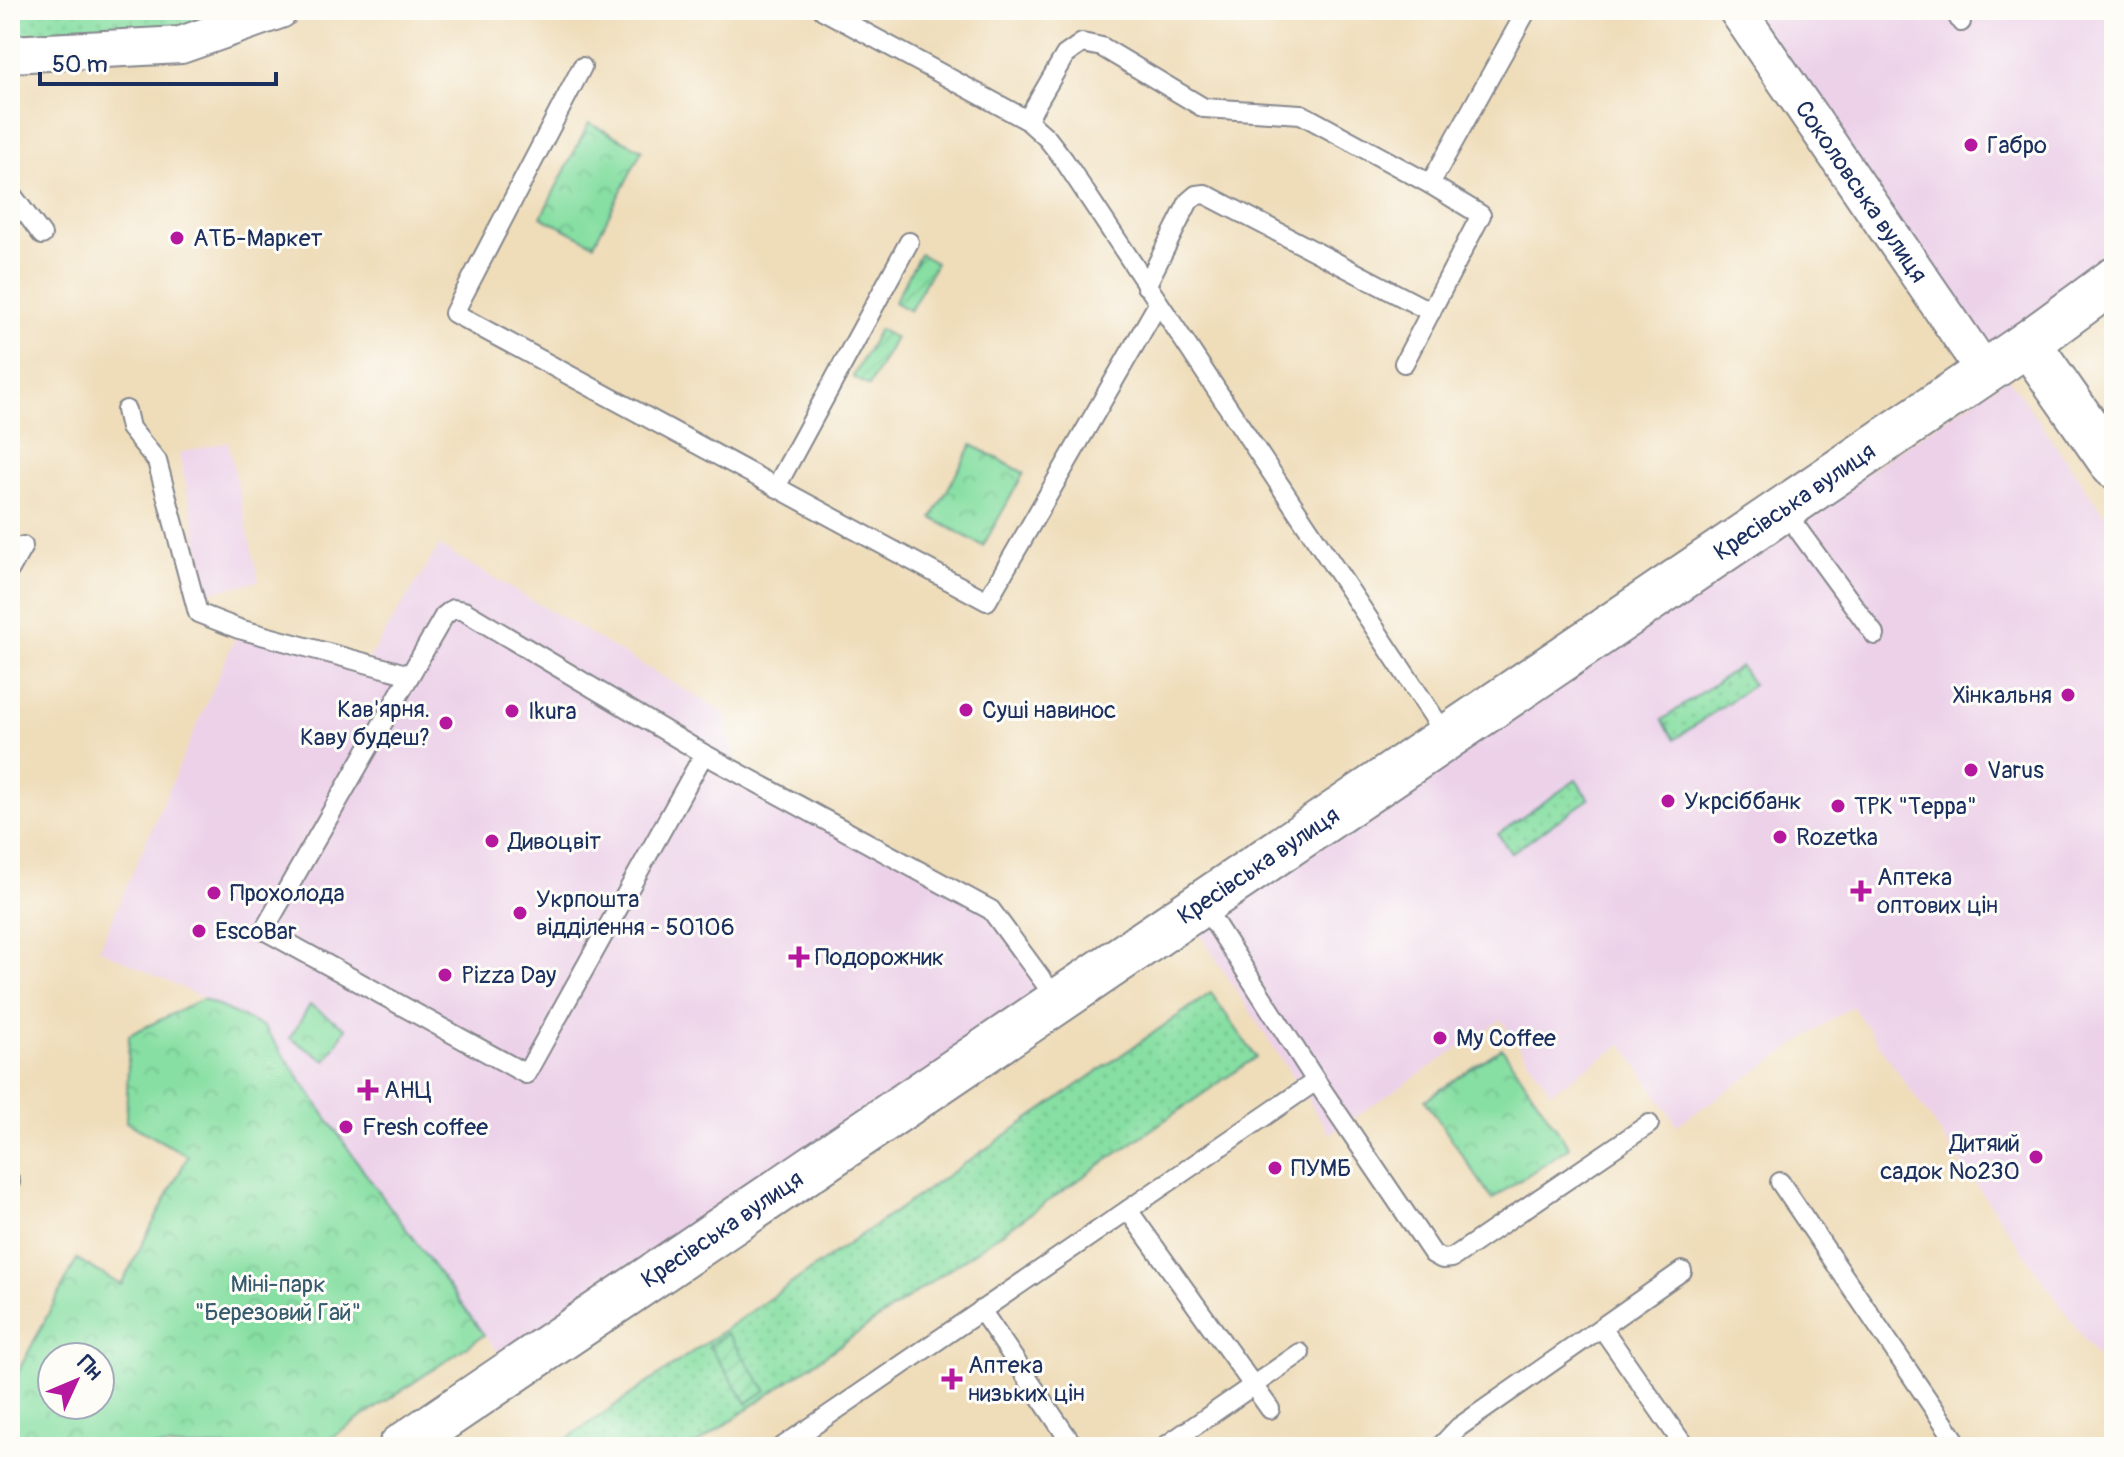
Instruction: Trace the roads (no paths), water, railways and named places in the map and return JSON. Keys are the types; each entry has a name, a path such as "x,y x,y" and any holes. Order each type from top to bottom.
{"street":[{"path":"10,54 181,45 280,10"},
{"name":"Соколовська вулиця","path":"1737,10 1985,372"},
{"name":"Кресівська вулиця","path":"401,1447 2028,343 2114,280"},
{"path":"2028,343 2110,454"}],"lane":[{"path":"823,10 1027,120 1047,138 1447,737"},
{"path":"1430,184 1527,10"},
{"path":"1027,120 1065,55 1082,43 1102,47 1204,108 1301,114 1481,215 1404,363"},
{"path":"582,67 454,313 987,601 1158,304"},
{"path":"10,192 42,235"},
{"path":"1146,286 1189,201 1196,195 1205,194 1431,312"},
{"path":"776,487 909,242"},
{"path":"126,410 130,428 157,461 198,613 239,629 410,675"},
{"path":"1783,509 1875,635"},
{"path":"10,569 23,546"},
{"path":"704,754 526,1074 264,930 444,616 453,609 464,611 704,754 991,910 1058,1001"},
{"path":"1202,903 1316,1081 1433,1254 1442,1259 1452,1258 1649,1124"},
{"path":"782,1447 1316,1081"},
{"path":"1780,1182 1960,1447"},
{"path":"1128,1210 1270,1409"},
{"path":"1440,1447 1459,1427 1682,1271"},
{"path":"981,1310 1074,1447"},
{"path":"1602,1328 1685,1447"},
{"path":"1164,1447 1300,1353"}],"place":[{"name":"Габро","path":"1971,145"},
{"name":"АТБ-Маркет","path":"177,238"},
{"name":"Хінкальня","path":"2068,695"},
{"name":"Суші навинос","path":"966,710"},
{"name":"Ikura","path":"512,711"},
{"name":"Кав'ярня. Каву будеш?","path":"446,723"},
{"name":"Varus","path":"1971,770"},
{"name":"Укрсіббанк","path":"1668,801"},
{"name":"ТРК \"Терра\"","path":"1838,806"},
{"name":"Rozetka","path":"1780,837"},
{"name":"Дивоцвіт","path":"492,841"},
{"name":"Аптека оптових цін","path":"1861,891"},
{"name":"Прохолода","path":"214,893"},
{"name":"Укрпошта відділення - 50106","path":"520,913"},
{"name":"EscoBar","path":"199,931"},
{"name":"Подорожник","path":"799,957"},
{"name":"Pizza Day","path":"445,975"},
{"name":"My Coffee","path":"1440,1038"},
{"name":"АНЦ","path":"368,1090"},
{"name":"Fresh coffee","path":"346,1127"},
{"name":"Дитяий садок №230","path":"2036,1157"},
{"name":"ПУМБ","path":"1275,1168"},
{"name":"Аптека низьких цін","path":"952,1379"}],"park label":[{"name":"Міні-парк \"Березовий Гай\"","path":"278,1298"}]}
